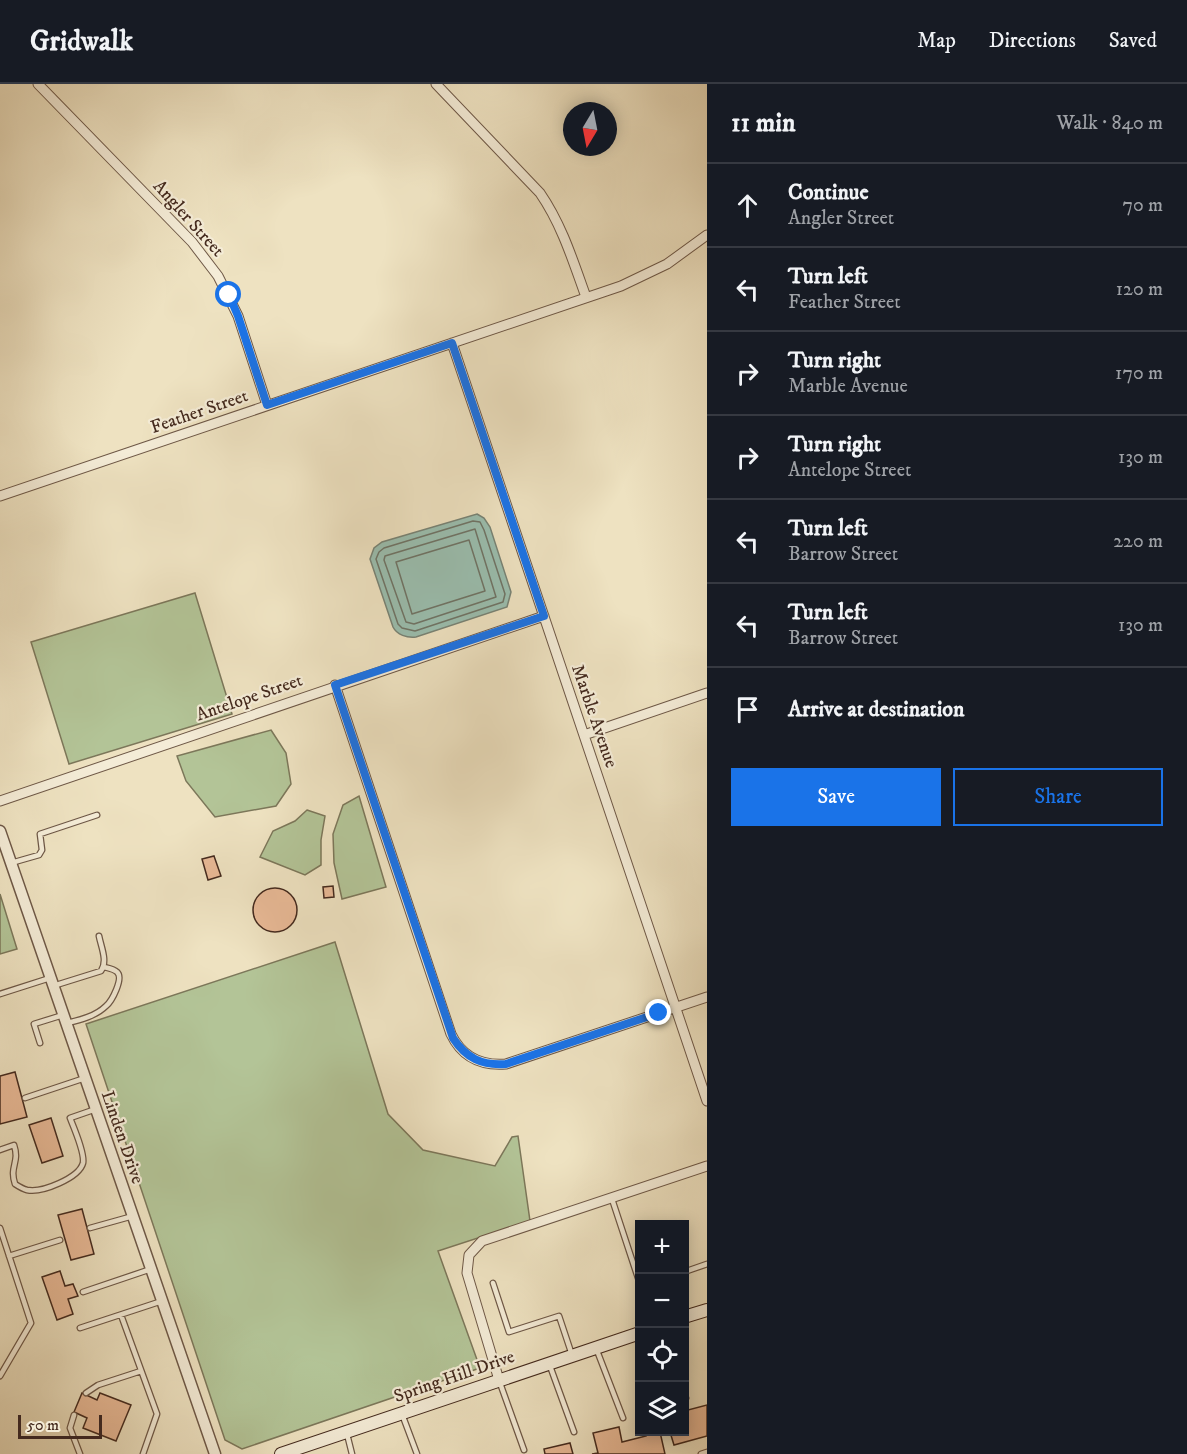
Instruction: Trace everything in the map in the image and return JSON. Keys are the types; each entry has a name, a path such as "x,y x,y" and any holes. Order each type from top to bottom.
{"main road":[{"path":"689,1316 706,1312"},
{"name":"Spring Hill Drive","path":"281,1454 635,1334"}],"street":[{"name":"Angler Street","path":"38,84 204,255 218,276 238,316 267,405"},
{"path":"436,84 540,193 563,231 586,297"},
{"name":"Feather Street","path":"0,496 646,276 689,250 707,235"},
{"name":"Marble Avenue","path":"452,343 707,1101"},
{"name":"Antelope Street","path":"0,801 335,685 544,616"},
{"path":"335,685 451,1034 460,1048 469,1056 494,1065 506,1064 707,997"},
{"path":"584,735 707,693"},
{"name":"Linden Drive","path":"0,831 215,1454"},
{"path":"499,1380 467,1273 469,1256 482,1241 707,1166"}],"lane":[{"path":"11,863 39,855 42,850 40,834 97,815"},
{"path":"99,936 104,967"},
{"path":"0,994 101,970 104,967"},
{"path":"40,1043 34,1024 99,1012 107,1006 113,998 120,978 116,971 104,967"},
{"path":"25,1098 85,1078"},
{"path":"0,1150 14,1145 18,1157 11,1173 15,1184 22,1188 29,1191 44,1189 64,1181 80,1170 84,1156 70,1118 96,1109"},
{"path":"612,1199 636,1274"},
{"path":"90,1228 133,1216"},
{"path":"0,1227 31,1323 0,1376"},
{"path":"9,1256 60,1240"},
{"path":"689,1270 707,1264"},
{"path":"83,1292 151,1269"},
{"path":"493,1283 509,1332 559,1316 572,1355"},
{"path":"80,1328 162,1301"},
{"path":"121,1315 157,1414 143,1454"},
{"path":"596,1348 622,1418"},
{"path":"549,1363 574,1432"},
{"path":"86,1393 98,1385 141,1371"},
{"path":"499,1380 524,1450"},
{"path":"402,1413 417,1454"},
{"path":"74,1415 70,1428 80,1454"},
{"path":"347,1432 352,1454"},
{"path":"701,1454 707,1452"}],"shaded area":[{"path":"195,593 232,714 69,764 31,642"},
{"path":"271,730 286,753 291,784 276,806 215,817 186,781 177,756"},
{"path":"359,796 386,887 342,899 334,863 333,834 343,805"},
{"path":"307,810 325,816 321,840 321,865 305,875 260,857 273,831 295,821"},
{"path":"0,894 17,949 0,954"},
{"path":"335,942 388,1114 423,1150 495,1166 512,1137 518,1136 530,1221 438,1251 480,1368 242,1449 225,1440 86,1024"}],"water":[{"path":"477,514 484,518 490,527 511,592 507,607 416,637 400,634 393,627 370,559 374,548 382,542"}],"building":[{"path":"214,856 221,876 208,880 202,859"},
{"path":"333,886 334,897 324,898 323,887"},
{"path":"275,888 291,894 297,910 291,926 275,932 259,926 253,910 259,894"},
{"path":"15,1072 27,1117 0,1124 0,1076"},
{"path":"51,1118 63,1156 42,1163 29,1125"},
{"path":"82,1209 94,1254 71,1260 58,1215"},
{"path":"60,1271 65,1286 73,1284 78,1296 68,1299 73,1314 57,1320 42,1277"},
{"path":"82,1393 97,1400 100,1393 131,1405 116,1441 83,1428 87,1418 74,1412"},
{"path":"707,1405 707,1436 674,1445 671,1436 689,1436 689,1410"},
{"path":"619,1427 622,1442 646,1436 661,1436 665,1454 592,1454 598,1453 593,1433"},
{"path":"570,1443 573,1454 545,1454 544,1449"}],"route":[{"path":"229,295 267,405 452,343 544,616 335,685 453,1038 469,1056 494,1065 506,1064 659,1013"}]}
